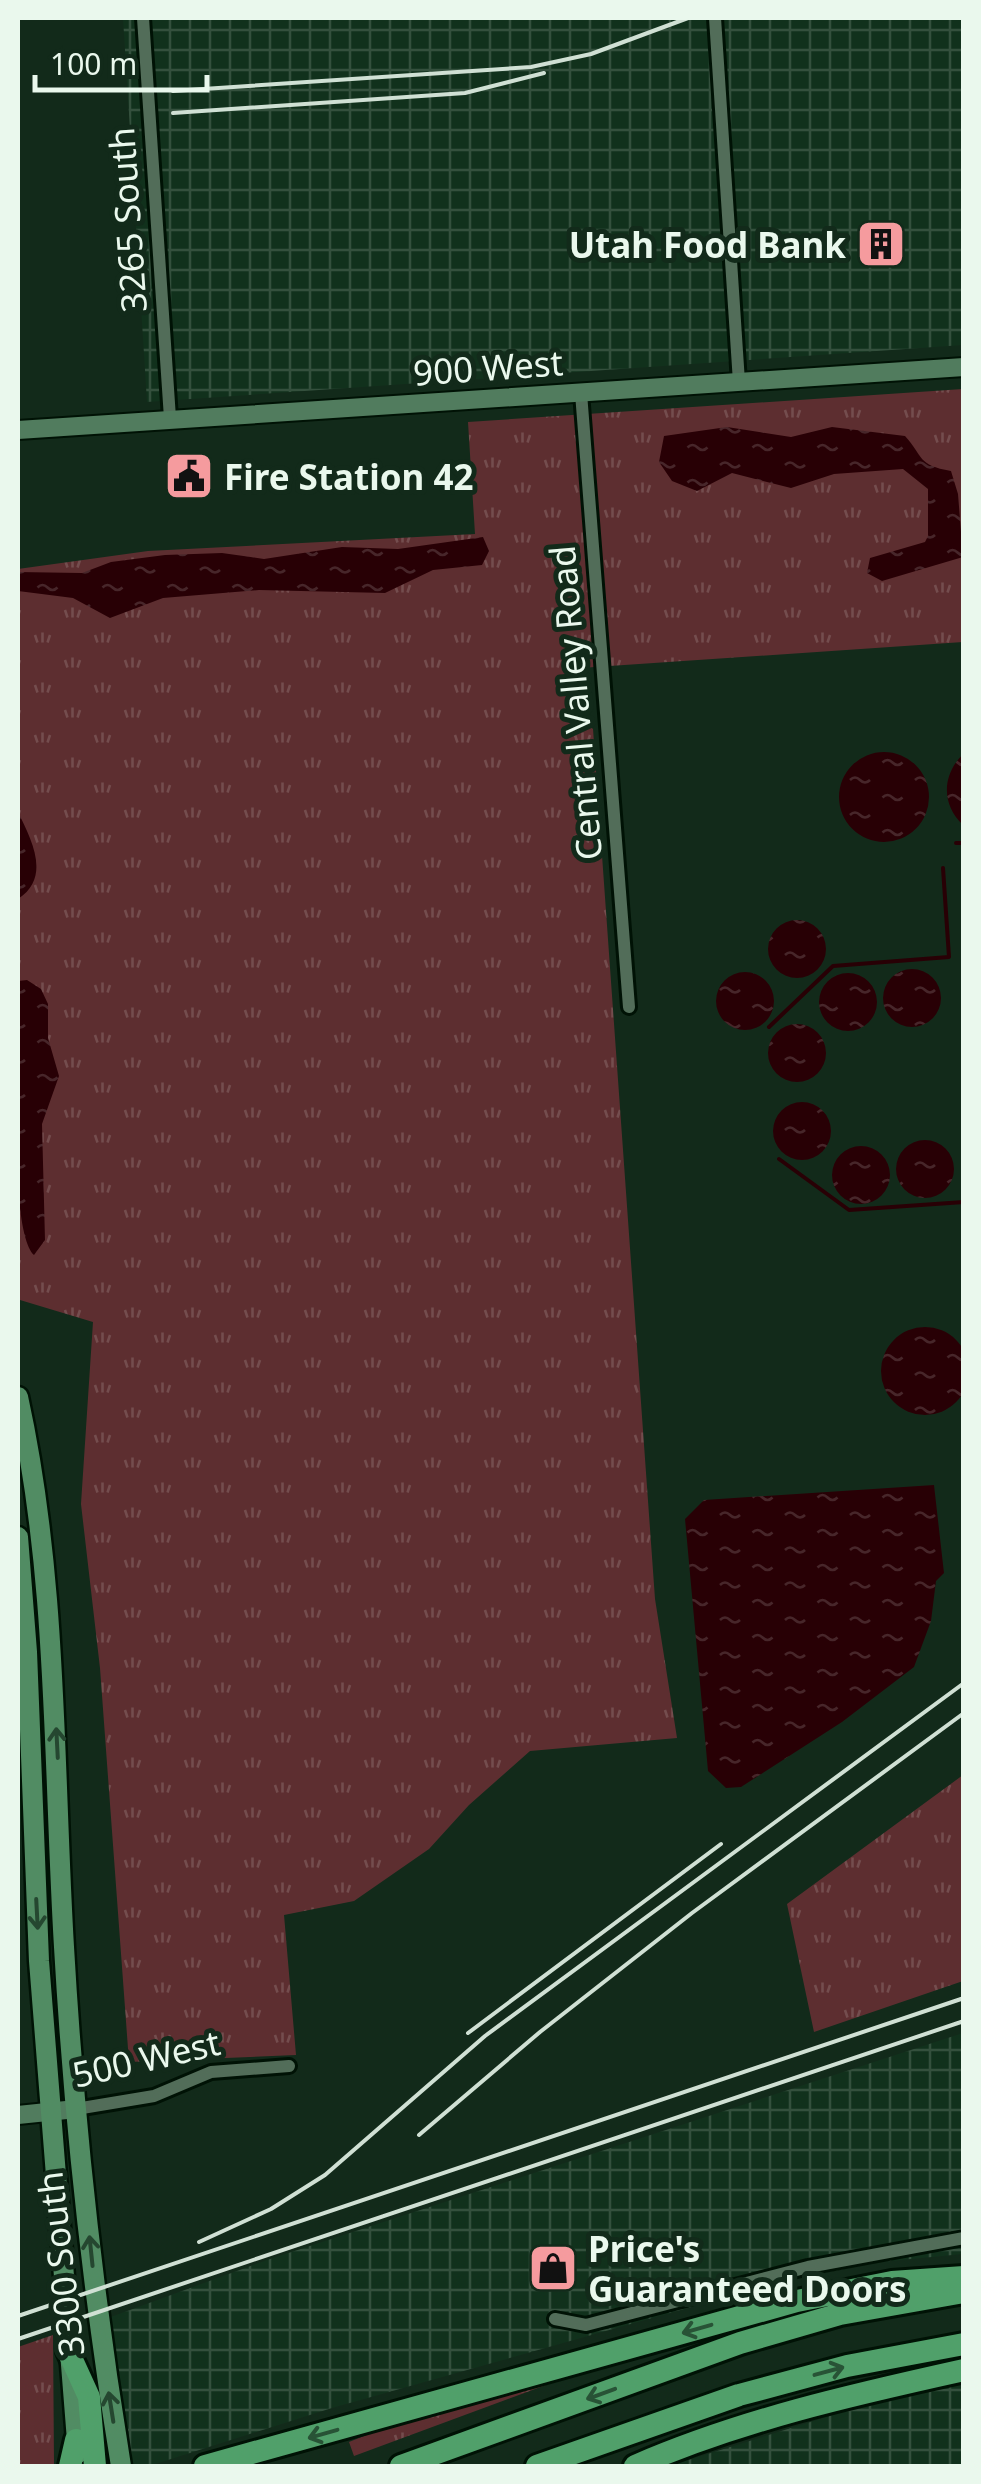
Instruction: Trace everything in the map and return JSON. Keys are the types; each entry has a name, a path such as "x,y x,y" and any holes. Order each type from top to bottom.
{"highway":[{"path":"204,2466 235,2462 796,2301 892,2282 964,2277"},
{"path":"401,2466 740,2343 840,2314 964,2292"},
{"path":"536,2466 740,2395 847,2366 964,2344"},
{"path":"68,2352 88,2397 95,2466"},
{"path":"635,2466 687,2444 804,2406 964,2370"},
{"path":"70,2466 76,2440"}],"main road":[{"name":"900 West","path":"18,430 964,367"},
{"name":"3300 South","path":"18,1398 46,1559 76,2109 102,2348 120,2466"},
{"name":"3300 South","path":"18,1537 51,2112 79,2466"},
{"name":"500 West","path":"18,2115 76,2109"}],"street":[{"name":"3265 South","path":"143,18 170,418"},
{"path":"715,18 739,382"},
{"name":"Central Valley Road","path":"581,394 629,1006"},
{"name":"500 West","path":"76,2109 154,2096 211,2072 289,2066"},
{"path":"555,2318 586,2324 808,2266 964,2238"}],"shaded area":[{"path":"123,18 963,18 963,345 147,402"},
{"path":"963,2033 963,2254 880,2262 787,2280 332,2408 149,2466 128,2466 108,2318 267,2260"},
{"path":"963,2385 963,2466 669,2466 907,2392"}],"green space":[{"path":"963,389 963,642 580,668 583,720 593,729 655,1599 677,1738 530,1751 469,1805 429,1849 354,1901 284,1915 296,2055 129,2062 100,1668 81,1504 93,1322 20,1300 18,1289 18,569 148,551 475,534 468,422"},
{"path":"963,1775 963,1981 814,2032 787,1904"},
{"path":"53,2335 54,2466 18,2466 18,2347"},
{"path":"592,2368 354,2456 349,2442 379,2430"}],"water":[{"path":"727,427 791,437 832,427 905,436 927,463 951,471 958,494 963,557 882,581 867,573 870,558 925,542 928,536 928,489 903,469 834,474 791,488 732,473 697,491 672,481 659,462 664,436"},
{"path":"483,537 489,551 482,565 433,570 385,593 259,590 163,598 110,618 73,598 18,591 18,572 82,573 111,562 165,555 222,553 264,559 342,547 398,549"},
{"path":"884,752 909,760 921,772 929,797 921,822 909,834 884,842 859,834 847,822 839,797 847,772 859,760"},
{"path":"963,754 963,825 951,808 947,790 951,771"},
{"path":"18,812 33,846 36,869 28,890 18,899"},
{"path":"797,920 817,929 826,949 817,969 797,978 777,969 768,949 777,929"},
{"path":"912,969 932,978 941,998 932,1018 912,1027 892,1018 883,998 892,978"},
{"path":"745,972 765,981 774,1001 765,1021 745,1030 725,1021 716,1001 725,981"},
{"path":"848,973 868,982 877,1002 868,1022 848,1031 828,1022 819,1002 828,982"},
{"path":"27,980 41,989 48,1004 48,1038 59,1076 42,1124 45,1240 34,1255 20,1208 17,1170 18,981"},
{"path":"797,1024 817,1033 826,1053 817,1073 797,1082 777,1073 768,1053 777,1033"},
{"path":"802,1102 822,1111 831,1131 822,1151 802,1160 782,1151 773,1131 782,1111"},
{"path":"925,1140 945,1149 954,1169 945,1189 925,1198 905,1189 896,1169 905,1149"},
{"path":"861,1146 881,1155 890,1175 881,1195 861,1204 841,1195 832,1175 841,1155"},
{"path":"925,1327 956,1340 969,1371 956,1402 925,1415 894,1402 881,1371 894,1340"},
{"path":"934,1485 944,1573 936,1581 931,1621 914,1667 842,1722 741,1787 726,1788 708,1771 685,1519 704,1500"}],"waterway":[{"path":"956,843 964,843"},
{"path":"769,1027 833,966 949,957 943,868"},
{"path":"779,1159 849,1210 964,1202"}],"railway":[{"path":"173,91 531,67 591,54 688,18"},
{"path":"173,113 465,93 544,73"},
{"path":"199,2242 271,2209 325,2175 485,2036 964,1683"},
{"path":"419,2135 540,2032 692,1913 964,1713"},
{"path":"468,2033 721,1844"},
{"path":"18,2316 964,1998"},
{"path":"18,2339 964,2021"}],"place":[{"name":"Utah Food Bank","path":"881,244"},
{"name":"Fire Station 42","path":"189,476"},
{"name":"Price's Guaranteed Doors","path":"553,2268"}]}
